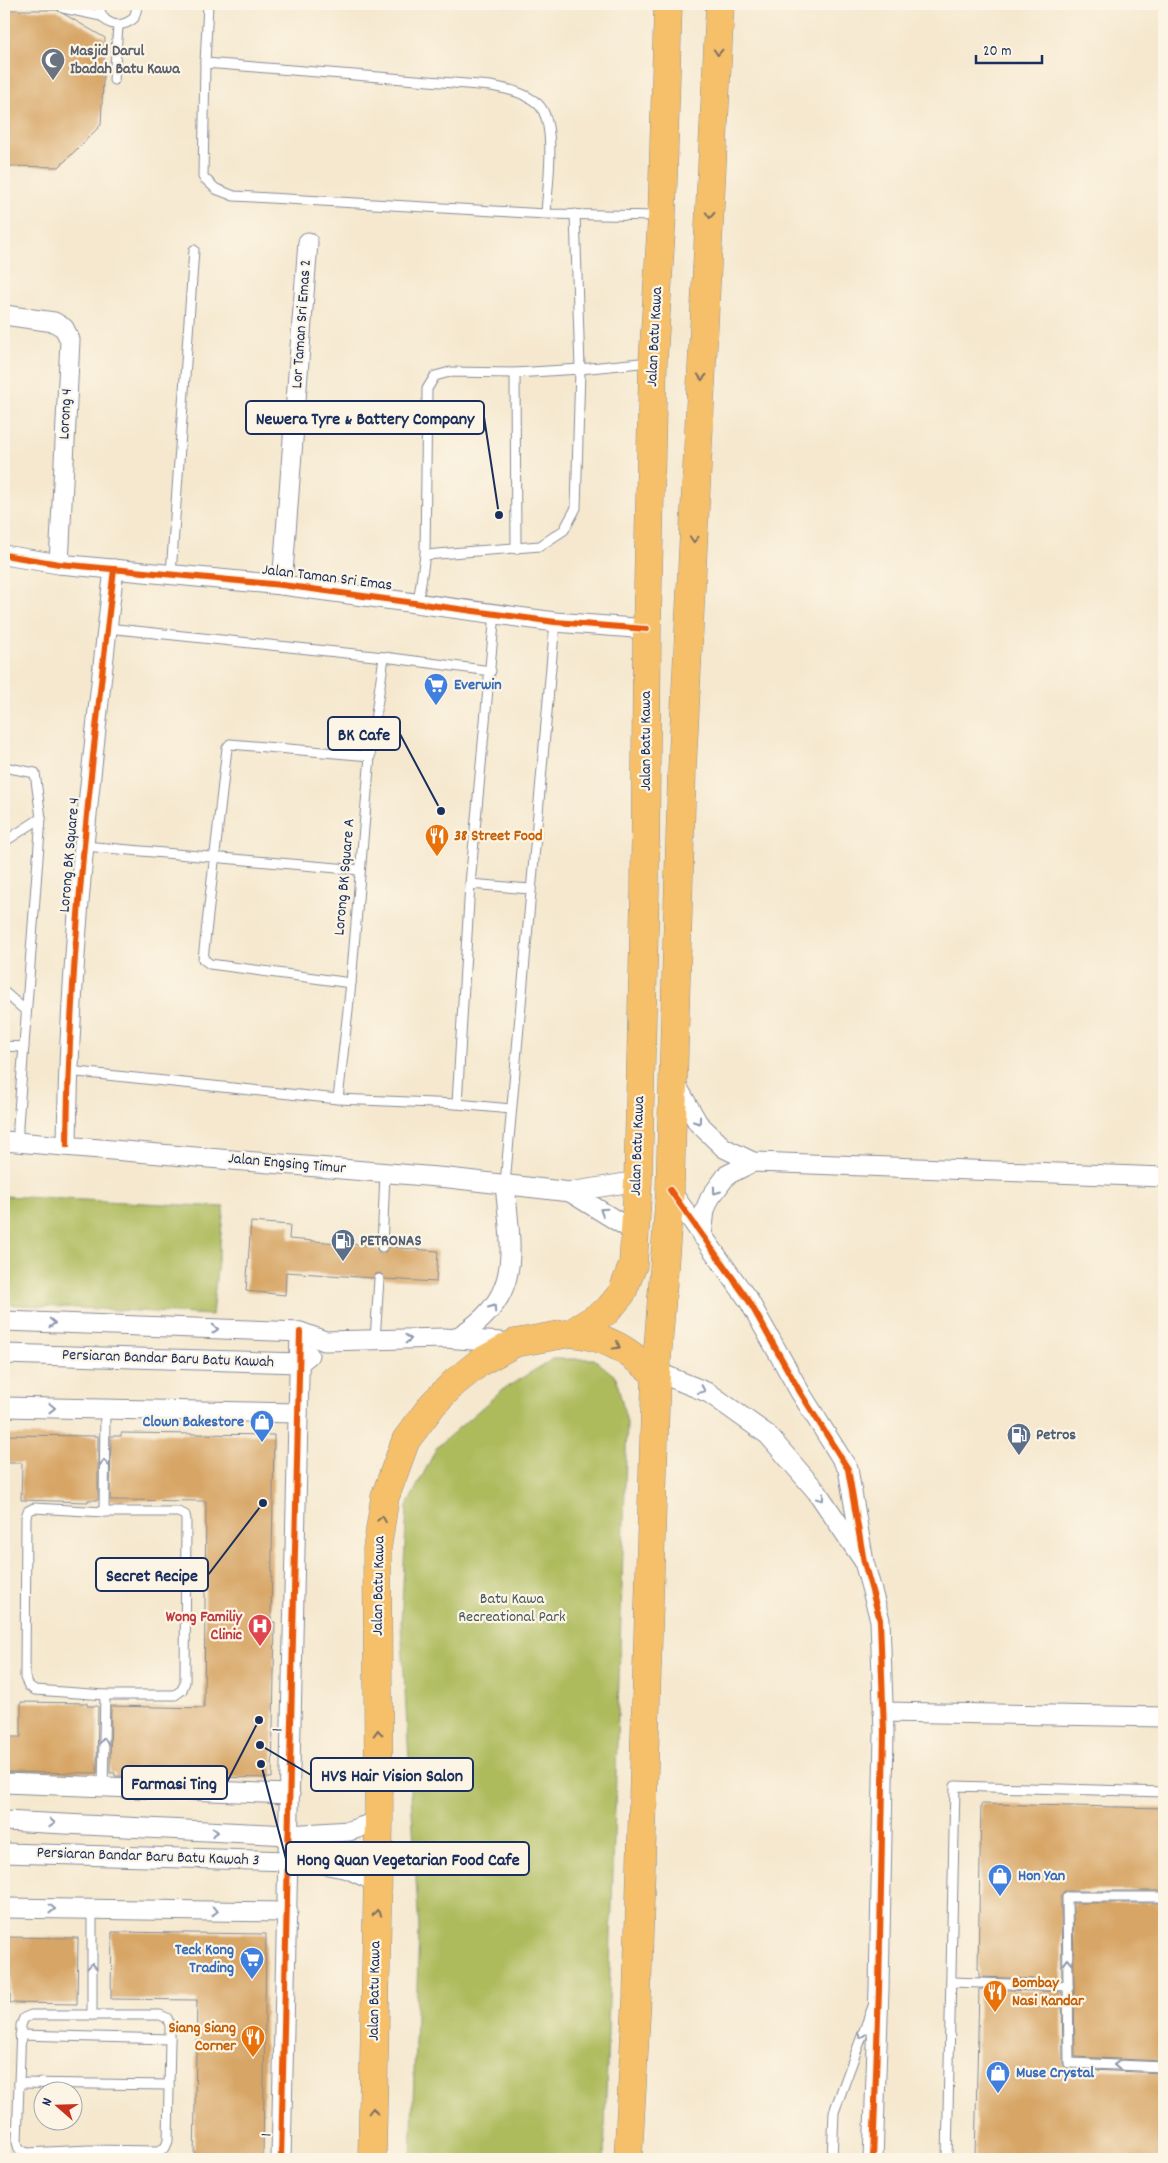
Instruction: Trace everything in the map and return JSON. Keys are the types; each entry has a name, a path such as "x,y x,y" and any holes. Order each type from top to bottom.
{"highway":[{"name":"Jalan Batu Kawa","path":"372,2159 379,1821 376,1548 386,1497 406,1440 433,1404 454,1383 480,1362 515,1343 571,1332 607,1311 622,1293 633,1265 638,1181 645,899 647,628 653,362 662,216 668,4"},
{"name":"Jalan Batu Kawa","path":"628,2159 637,1997 656,1374 670,1190 682,770 720,4"},
{"path":"571,1332 594,1335 618,1346 656,1374"}],"street":[{"name":"Lor Taman Sri Emas 2","path":"282,585 308,242"},
{"name":"Lorong 4","path":"4,315 54,322 64,328 70,340 59,564"},
{"name":"Jalan Taman Sri Emas","path":"4,555 59,564 282,585 555,622 647,628"},
{"name":"Lorong BK Square 4","path":"67,1145 68,1071 84,846 114,569"},
{"path":"673,1080 698,1123 724,1148 753,1162 1164,1177"},
{"name":"Jalan Engsing Timur","path":"11,1141 385,1172 570,1192 638,1181"},
{"path":"702,1236 704,1210 710,1198 727,1175 753,1162"},
{"path":"456,1338 477,1326 504,1290 510,1264 505,1184"},
{"path":"670,1190 749,1301 800,1392 848,1469 864,1562 880,1620 883,1712 879,1989 873,2159"},
{"name":"Jalan Engsing Timur","path":"570,1192 635,1232"},
{"name":"Persiaran Bandar Baru Batu Kawah","path":"4,1321 300,1332 324,1342 456,1338 515,1343"},
{"name":"1","path":"280,2159 288,1912 300,1332"},
{"path":"299,1363 324,1342"},
{"name":"Persiaran Bandar Baru Batu Kawah","path":"4,1354 299,1363"},
{"path":"656,1374 667,1376 709,1393 768,1435 817,1492 864,1562"},
{"path":"4,1407 298,1413"},
{"path":"883,1712 1164,1717"},
{"path":"4,1783 290,1794"},
{"name":"Persiaran Bandar Baru Batu Kawah 3","path":"4,1821 289,1836 349,1831 379,1821"},
{"name":"Persiaran Bandar Baru Batu Kawah 3","path":"4,1853 318,1863 348,1869 378,1883"},
{"path":"4,1908 288,1912"}],"lane":[{"path":"99,4 101,16"},
{"path":"63,8 101,16 111,24 118,26 124,25 134,18 138,4"},
{"path":"208,4 203,177 216,189 234,196 546,214 662,216"},
{"path":"114,80 118,26"},
{"path":"205,63 491,86 526,96 539,105 548,122 549,153 546,214"},
{"path":"425,555 540,546 564,530 576,508 580,369 575,214"},
{"path":"171,574 194,250"},
{"path":"418,603 425,555 427,389 435,376 450,372 514,373 653,362"},
{"path":"514,373 516,549"},
{"path":"458,1104 470,884 495,613"},
{"path":"505,1184 555,622"},
{"path":"107,628 384,657 491,671"},
{"name":"Lorong BK Square A","path":"338,1099 351,983 370,756 384,657"},
{"path":"351,983 206,963 204,959 227,748 230,744 370,756"},
{"path":"4,767 35,772 42,818 24,1047 11,1141"},
{"path":"4,842 42,818"},
{"path":"84,846 214,859 360,870"},
{"path":"470,884 530,889"},
{"path":"4,992 26,1010"},
{"path":"4,1046 24,1047"},
{"path":"68,1071 338,1099 458,1104 511,1109"},
{"path":"382,1247 385,1172"},
{"path":"375,1340 379,1278"},
{"path":"104,1512 105,1409"},
{"path":"34,1508 104,1512 178,1512 185,1515 185,1682 182,1690 175,1695 105,1695 35,1690 29,1686 25,1678 26,1517 28,1511 34,1508"},
{"path":"103,1787 105,1695"},
{"path":"947,2159 955,1786 1164,1792"},
{"path":"1164,1896 1067,1897 1069,2063 1164,2067"},
{"path":"92,1909 92,2015"},
{"path":"951,1982 1068,1986"},
{"path":"832,2159 834,2112 879,1989"},
{"path":"30,2015 160,2015 167,2018 170,2025 170,2039 168,2141 165,2148 158,2151 89,2150 27,2152 20,2149 17,2142 20,2035 24,2018 30,2015"},
{"path":"20,2035 170,2039"},
{"path":"19,2083 169,2085"},
{"path":"88,2159 89,2150"}],"green space":[{"path":"4,1196 224,1207 212,1315 4,1304"},
{"name":"Batu Kawa Recreational Park","path":"553,1359 594,1359 616,1377 627,1423 604,2159 411,2159 419,1930 401,1623 407,1506 437,1447 502,1390"}],"building":[{"name":"Masjid Darul Ibadah Batu Kawa","path":"4,10 57,10 105,38 101,125 59,167 4,166"},
{"name":"PETRONAS","path":"251,1222 290,1225 289,1239 376,1246 377,1250 381,1253 385,1252 388,1247 438,1251 436,1282 385,1279 380,1273 376,1274 373,1278 286,1272 285,1295 246,1291"},
{"path":"121,1433 274,1435 271,1622 275,1622 272,1778 115,1776 115,1773 110,1773 111,1706 204,1708 206,1501 110,1500 111,1436 121,1436"},
{"path":"4,1435 98,1436 98,1500 88,1500 88,1502 21,1500 22,1463 4,1463"},
{"path":"21,1702 87,1703 87,1706 98,1706 97,1773 4,1772 4,1737 21,1737"},
{"path":"981,1804 1164,1808 1164,1891 1064,1891 1061,1897 1062,1980 979,1977"},
{"path":"1073,1903 1163,1903 1164,2053 1162,2053 1162,2061 1075,2057"},
{"path":"112,1932 266,1934 263,2159 194,2159 197,2000 111,1999"},
{"path":"4,1937 78,1938 77,2004 10,2003 11,1966 4,1966"},
{"path":"979,1989 1062,1992 1063,2063 1066,2069 1162,2073 1162,2159 975,2158"}],"cycle path":[{"path":"4,555 59,564 282,585 555,622 647,629"},
{"path":"67,1145 72,1000 77,928 90,784 114,569"},
{"path":"670,1190 749,1301 800,1392 848,1469 864,1562 880,1620 884,1732 879,1989 873,2159"},
{"path":"281,2159 300,1332"}],"place":[{"name":"Masjid Darul Ibadah Batu Kawa","path":"53,81"},
{"name":"Newera Tyre & Battery Company","path":"499,515"},
{"name":"Everwin","path":"436,706"},
{"name":"BK Cafe","path":"441,811"},
{"name":"38 Street Food","path":"437,857"},
{"name":"PETRONAS","path":"343,1262"},
{"name":"Clown Bakestore","path":"262,1443"},
{"name":"Petros","path":"1019,1456"},
{"name":"Secret Recipe","path":"263,1503"},
{"name":"Wong Familiy Clinic","path":"260,1647"},
{"name":"Farmasi Ting","path":"259,1720"},
{"name":"HVS Hair Vision Salon","path":"260,1745"},
{"name":"Hong Quan Vegetarian Food Cafe","path":"261,1764"},
{"name":"Hon Yan","path":"1000,1897"},
{"name":"Teck Kong Trading","path":"252,1980"},
{"name":"Bombay Nasi Kandar","path":"995,2013"},
{"name":"Siang Siang Corner","path":"253,2058"},
{"name":"Muse Crystal","path":"998,2094"}]}
